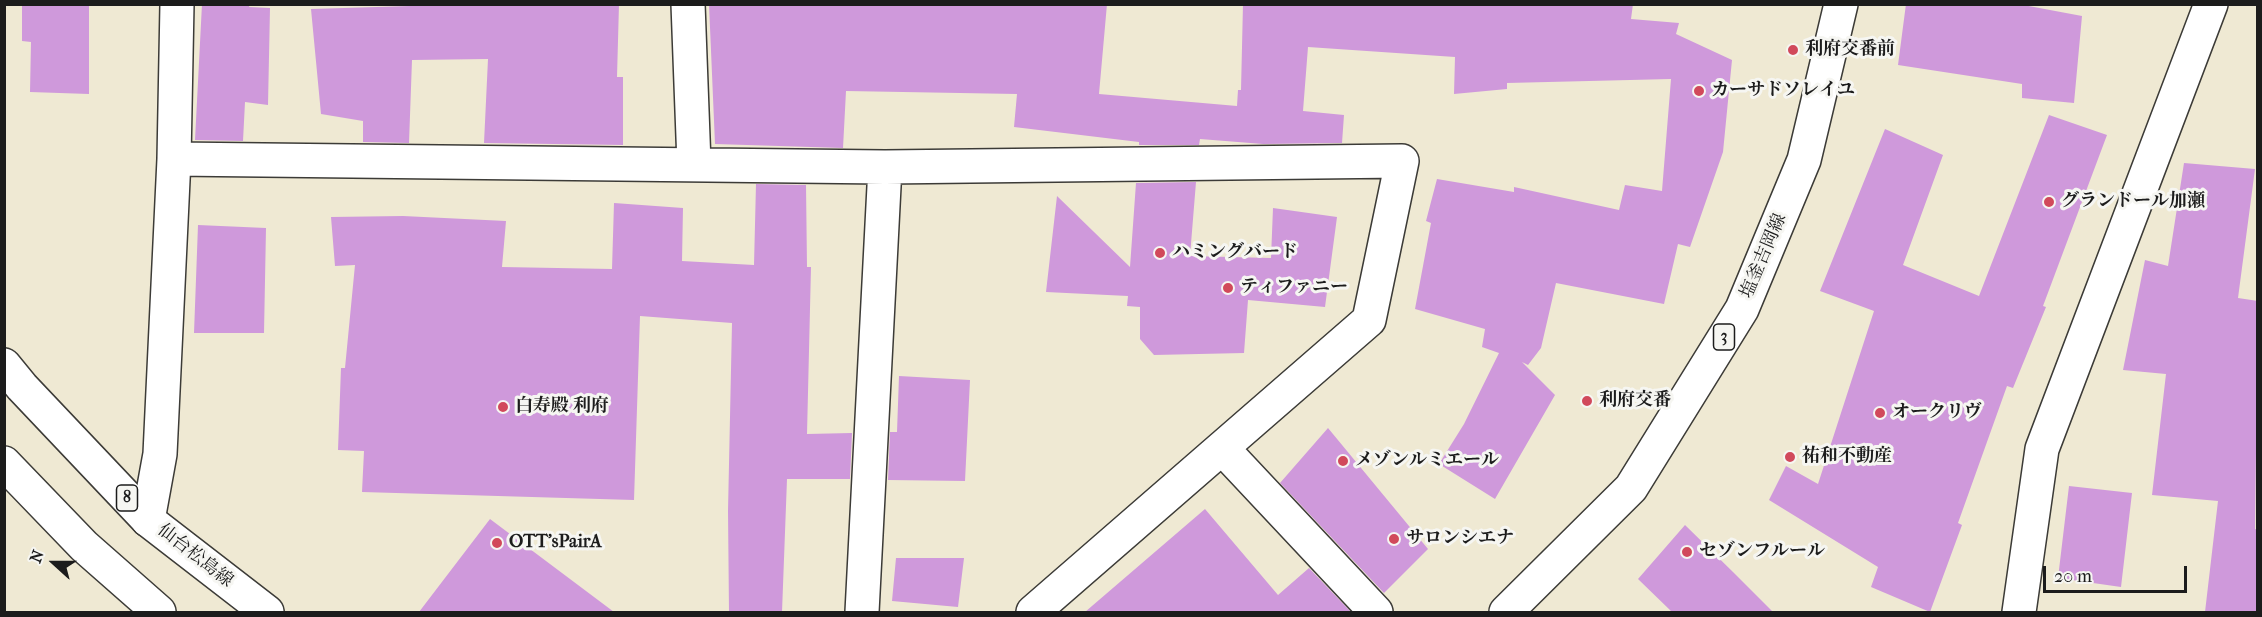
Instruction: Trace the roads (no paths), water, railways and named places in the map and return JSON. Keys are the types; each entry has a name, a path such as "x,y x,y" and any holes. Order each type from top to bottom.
{"street":[{"path":"148,520 160,454 174,159 177,4"},
{"path":"688,4 694,164"},
{"name":"塩釜吉岡線","path":"1506,612 1631,488 1742,309 1804,160 1841,4"},
{"path":"2019,612 2042,448 2211,4"},
{"path":"174,159 885,167 1402,161 1369,320 1033,612"},
{"path":"862,612 885,167"},
{"name":"仙台松島線","path":"4,365 148,520 267,612"},
{"path":"1223,449 1376,612"},
{"path":"4,463 84,546 159,612"}],"place":[{"name":"利府交番前","path":"1793,50"},
{"name":"カーサドソレイユ","path":"1699,91"},
{"name":"グランドール加瀬","path":"2049,202"},
{"name":"ハミングバード","path":"1160,253"},
{"name":"ティファニー","path":"1228,288"},
{"name":"利府交番","path":"1587,401"},
{"name":"白寿殿 利府","path":"503,407"},
{"name":"オークリヴ","path":"1880,413"},
{"name":"祐和不動産","path":"1790,457"},
{"name":"メゾンルミエール","path":"1343,461"},
{"name":"サロンシエナ","path":"1394,539"},
{"name":"OTT'sPairA","path":"497,543"},
{"name":"セゾンフルール","path":"1687,552"}]}
